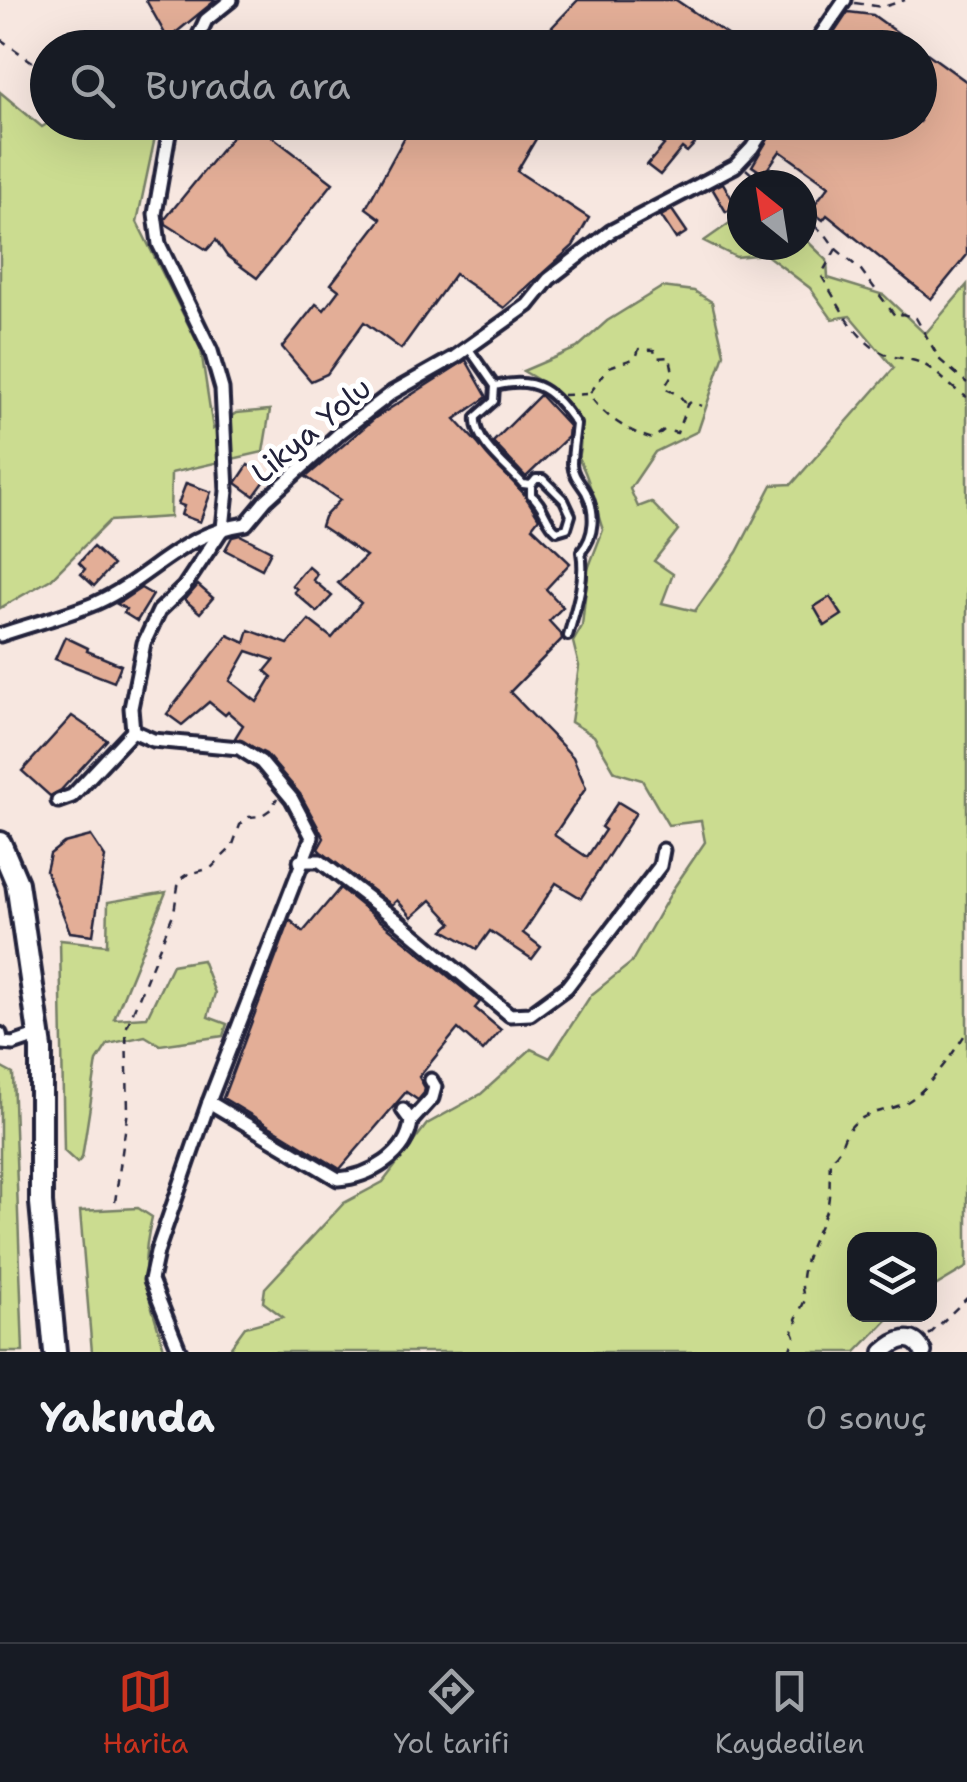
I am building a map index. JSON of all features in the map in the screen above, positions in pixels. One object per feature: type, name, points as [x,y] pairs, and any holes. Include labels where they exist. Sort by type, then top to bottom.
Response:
[{"type":"highway","points":[[0,843],[17,883],[39,1034],[41,1203],[55,1352]]},
{"type":"main road","points":[[882,1352],[896,1340],[910,1339],[922,1348]]},
{"type":"street","points":[[201,30],[206,20],[231,0]]},
{"type":"street","points":[[824,30],[844,1]]},
{"type":"street","name":"Likya Yolu","points":[[168,140],[154,214],[159,244],[211,350],[222,389],[227,491],[224,528],[246,524],[266,500],[342,432],[394,392],[469,348],[528,305],[549,280],[610,232],[711,180],[739,162],[757,140]]},
{"type":"street","points":[[0,635],[98,602],[194,538],[224,528]]},
{"type":"street","points":[[58,802],[72,796],[132,731],[131,708],[144,643],[158,611],[184,587],[224,528]]},
{"type":"street","points":[[132,731],[153,740],[239,748],[260,762],[292,799],[312,837],[209,1102],[156,1252],[152,1280],[180,1352]]},
{"type":"street","points":[[300,861],[320,861],[510,1016],[530,1014],[567,988],[660,866],[663,850]]},
{"type":"street","points":[[0,1034],[2,1043],[13,1044],[39,1034]]},
{"type":"street","points":[[209,1102],[338,1179],[358,1178],[378,1170],[410,1133],[411,1121],[432,1098],[435,1087],[431,1080]]},
{"type":"street","points":[[402,1110],[411,1121]]},
{"type":"lane","points":[[469,348],[495,386],[494,401],[476,416],[475,425],[487,445],[523,484],[531,485]]},
{"type":"lane","points":[[495,386],[538,385],[557,397],[576,424],[572,466],[586,493],[594,522],[590,541],[581,552],[580,594],[568,636]]},
{"type":"lane","points":[[536,479],[544,479],[564,500],[571,516],[566,528],[552,527],[540,501],[531,494],[531,485],[536,479]]},
{"type":"path","points":[[844,1],[882,7],[905,0]]},
{"type":"path","points":[[0,40],[30,61]]},
{"type":"path","points":[[739,162],[748,170]]},
{"type":"path","points":[[817,228],[861,270],[896,317],[902,314],[916,318],[940,360],[967,384]]},
{"type":"path","points":[[836,249],[821,275],[863,342],[886,354],[920,362],[967,398]]},
{"type":"path","points":[[589,394],[609,368],[636,358],[638,348],[654,350],[656,358],[670,357],[674,373],[664,388],[679,395],[687,405]]},
{"type":"path","points":[[557,397],[572,392],[589,394],[599,409],[628,432],[653,439],[664,430],[677,433],[691,402],[702,406]]},
{"type":"path","points":[[115,1202],[128,1110],[126,1029],[174,912],[179,880],[212,868],[232,847],[240,826],[249,817],[261,816],[271,808],[282,787]]},
{"type":"path","points":[[789,1352],[796,1319],[805,1300],[802,1292],[807,1262],[828,1206],[830,1159],[839,1154],[850,1128],[875,1111],[911,1100],[952,1056],[967,1031]]},
{"type":"path","points":[[922,1348],[967,1298]]},
{"type":"green space","points":[[0,92],[30,117],[30,140],[154,140],[137,222],[201,350],[213,429],[236,413],[270,410],[263,452],[171,473],[170,517],[109,521],[51,579],[0,608]]},
{"type":"green space","points":[[727,225],[727,252],[704,241]]},
{"type":"green space","points":[[817,250],[827,260],[828,278],[884,295],[925,334],[967,285],[967,1267],[937,1285],[937,1232],[847,1232],[847,1322],[885,1322],[856,1352],[227,1352],[245,1327],[283,1317],[263,1302],[265,1288],[344,1203],[383,1182],[427,1124],[481,1094],[531,1049],[550,1058],[591,995],[631,963],[705,842],[701,821],[668,825],[642,780],[615,772],[594,736],[571,722],[579,666],[573,642],[582,626],[588,569],[603,530],[578,458],[581,442],[576,416],[560,396],[523,371],[577,348],[607,321],[662,287],[694,291],[712,302],[724,354],[698,431],[655,452],[630,489],[638,507],[651,502],[678,530],[654,561],[673,574],[662,603],[695,611],[737,552],[772,485],[792,484],[894,368],[850,316],[832,319],[810,288],[773,260],[817,260]]},
{"type":"green space","points":[[166,892],[114,1019],[147,1017],[172,965],[202,960],[215,993],[208,1017],[227,1024],[223,1036],[160,1045],[145,1036],[108,1044],[97,1061],[82,1158],[77,1163],[64,1151],[60,940],[107,945],[108,902]]},
{"type":"green space","points":[[0,1067],[13,1074],[23,1352],[0,1352]]},
{"type":"green space","points":[[138,1208],[152,1217],[145,1272],[165,1352],[92,1352],[80,1211]]},
{"type":"building","points":[[146,0],[216,0],[179,30],[163,30]]},
{"type":"building","points":[[578,0],[676,0],[720,30],[549,30]]},
{"type":"building","points":[[848,12],[873,15],[894,30],[836,30]]},
{"type":"building","points":[[937,60],[967,82],[967,255],[931,299],[827,215],[823,220],[817,215],[817,201],[829,186],[817,177],[817,170],[807,170],[780,151],[767,170],[752,166],[767,140],[937,140]]},
{"type":"building","points":[[229,140],[277,140],[333,183],[257,278],[227,256],[216,240],[207,250],[166,224],[165,219]]},
{"type":"building","points":[[403,140],[535,140],[517,171],[589,218],[573,246],[504,308],[455,274],[401,349],[364,322],[327,374],[311,381],[282,347],[316,304],[324,310],[339,290],[331,284],[381,219],[366,208]]},
{"type":"building","points":[[656,140],[698,140],[687,152],[682,148],[660,175],[647,165],[664,145]]},
{"type":"building","points":[[723,183],[727,211],[726,212],[712,188]]},
{"type":"building","points":[[672,210],[687,232],[676,239],[661,216]]},
{"type":"building","points":[[466,360],[487,397],[455,419],[524,494],[539,518],[532,527],[570,563],[546,589],[563,607],[549,621],[562,639],[510,692],[573,757],[586,788],[554,835],[587,857],[618,802],[636,813],[581,898],[556,883],[523,933],[541,947],[532,959],[490,931],[477,949],[444,930],[452,923],[431,900],[412,917],[397,900],[392,905],[321,852],[318,849],[324,838],[300,794],[266,754],[235,738],[243,725],[228,712],[225,715],[209,702],[182,725],[167,714],[228,635],[245,643],[249,630],[288,644],[309,620],[332,638],[361,603],[338,583],[366,556],[321,526],[340,500],[306,477],[375,418]],"holes":[[[247,651],[274,660],[265,671],[272,677],[257,702],[230,681]]]},
{"type":"building","points":[[540,395],[569,426],[568,437],[526,477],[493,442]]},
{"type":"building","points":[[248,465],[267,478],[254,496],[236,483]]},
{"type":"building","points":[[186,483],[211,492],[200,522],[181,515],[184,506],[178,504]]},
{"type":"building","points":[[240,535],[271,551],[262,569],[225,550],[232,537]]},
{"type":"building","points":[[93,547],[113,565],[94,586],[81,574],[85,569],[79,563]]},
{"type":"building","points":[[308,566],[317,574],[313,580],[332,596],[317,612],[294,592],[297,589],[292,585]]},
{"type":"building","points":[[198,585],[213,598],[200,613],[185,600]]},
{"type":"building","points":[[141,588],[153,595],[137,621],[117,604]]},
{"type":"building","points":[[830,597],[842,615],[825,626],[814,607]]},
{"type":"building","points":[[65,637],[121,665],[114,682],[55,659]]},
{"type":"building","points":[[72,716],[107,740],[61,790],[50,796],[22,771]]},
{"type":"building","points":[[91,836],[105,857],[93,935],[70,932],[46,871],[50,854],[64,843]]},
{"type":"building","points":[[340,888],[480,1002],[475,1008],[501,1030],[483,1051],[458,1029],[419,1077],[424,1093],[418,1100],[406,1092],[340,1169],[223,1098],[290,920],[303,932]]}]
